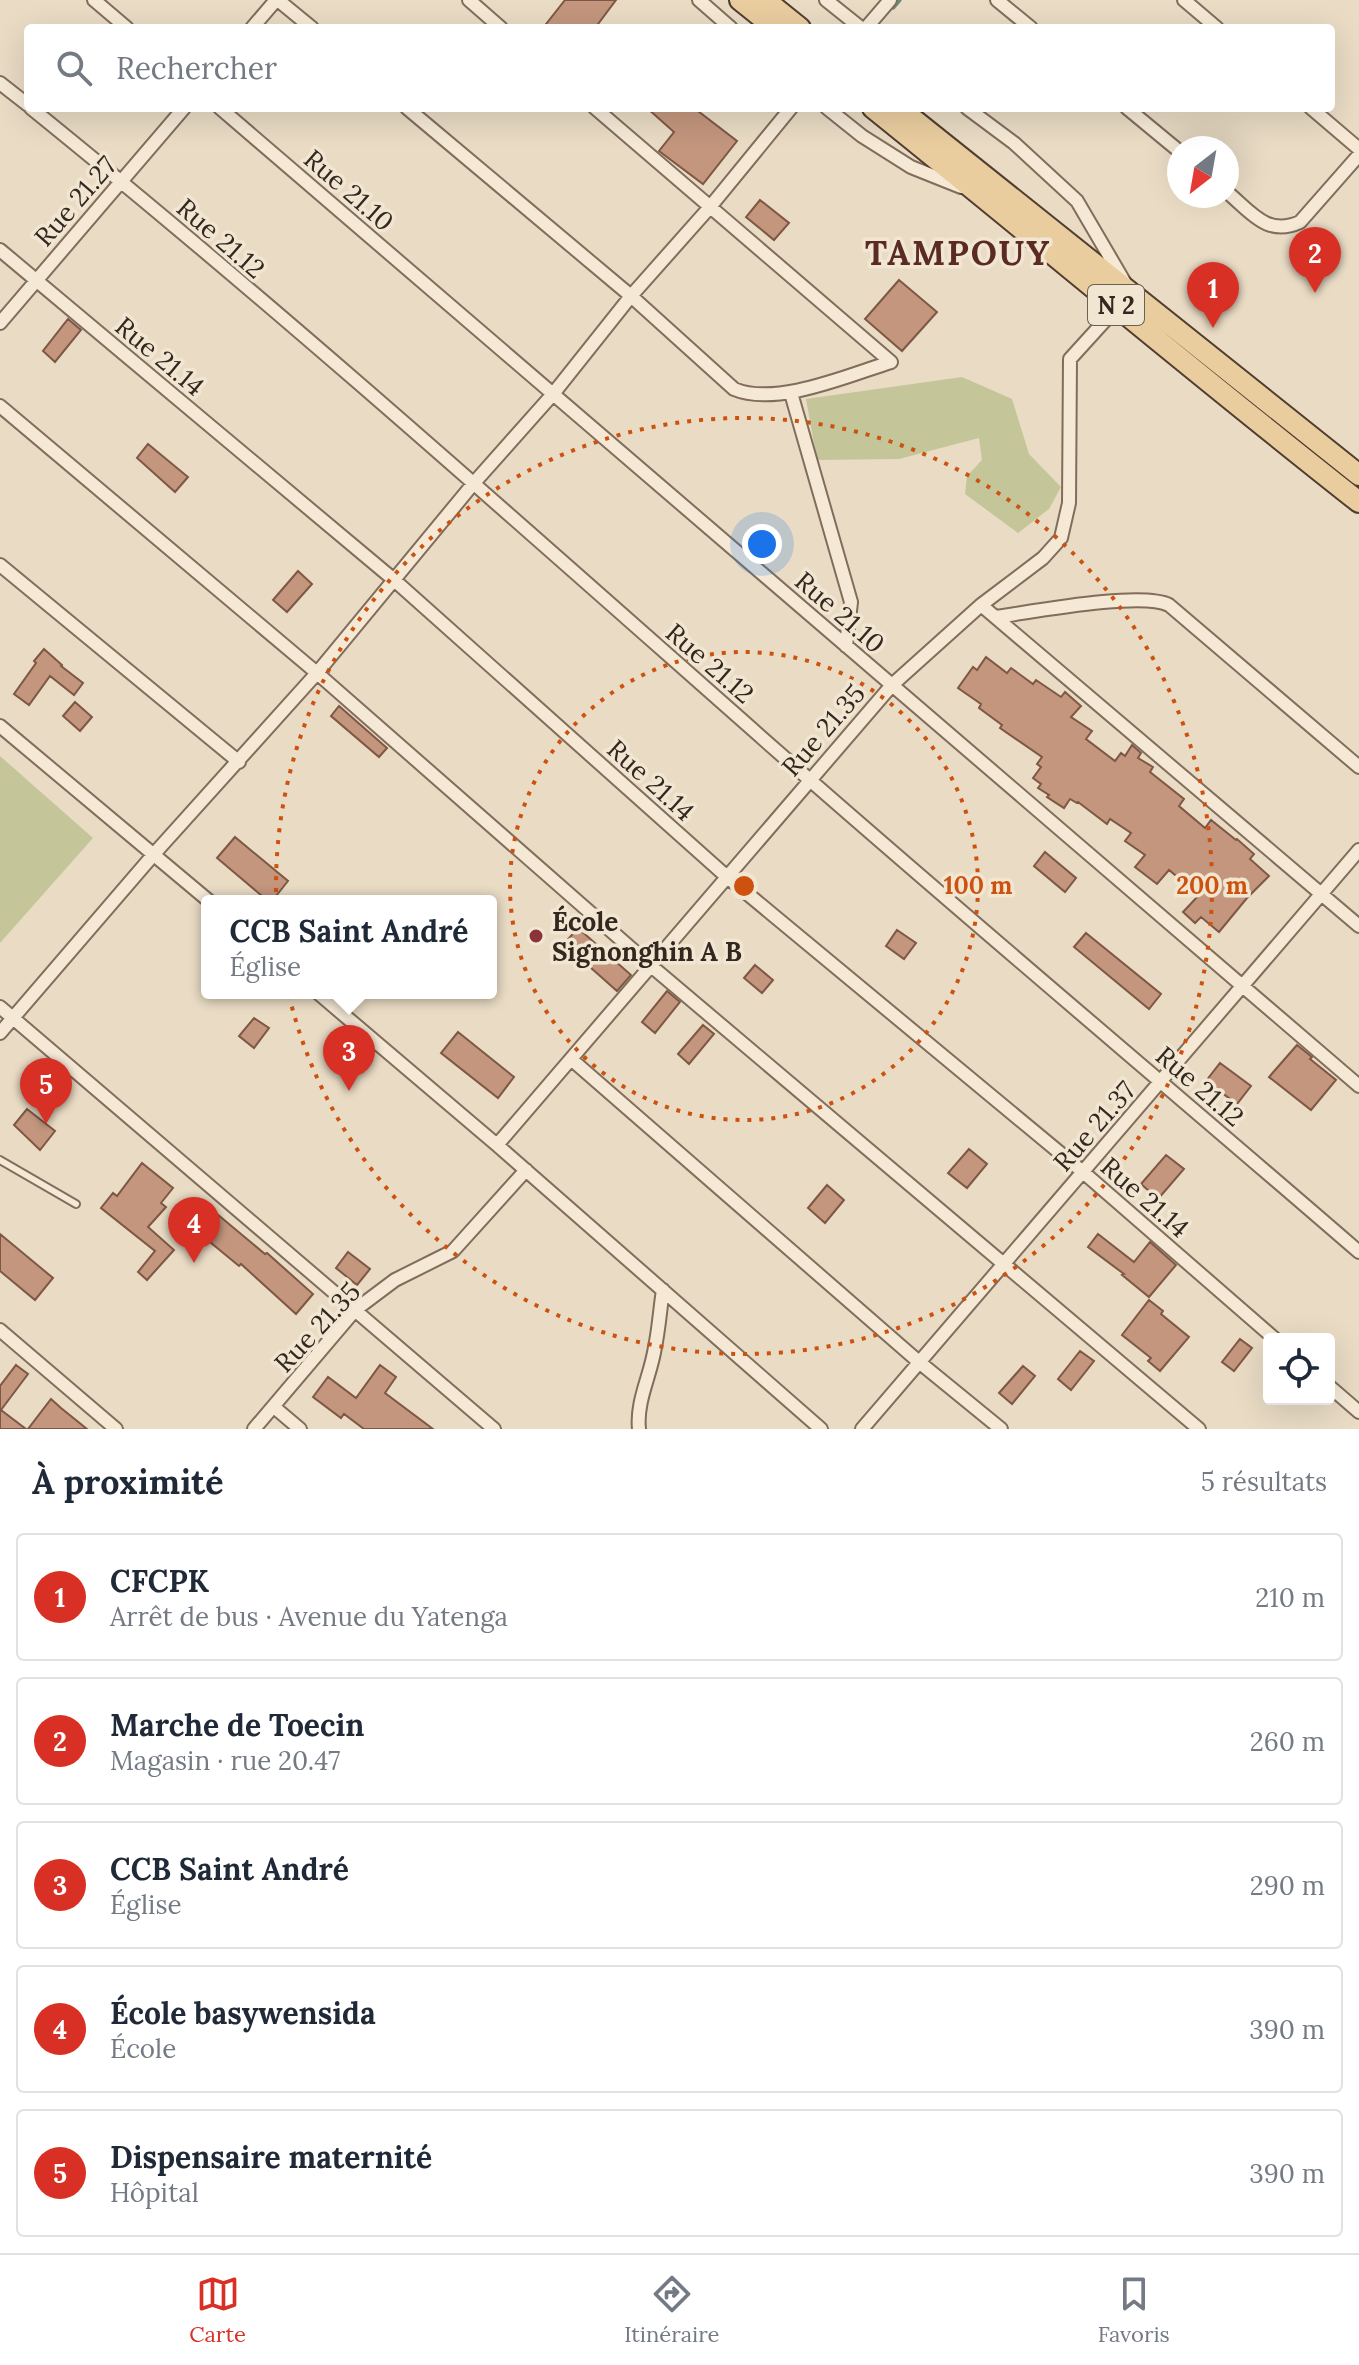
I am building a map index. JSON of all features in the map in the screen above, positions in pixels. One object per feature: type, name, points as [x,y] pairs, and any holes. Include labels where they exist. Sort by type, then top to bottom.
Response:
[{"type":"main road","points":[[740,0],[770,24]]},
{"type":"main road","points":[[765,0],[795,24]]},
{"type":"main road","name":"N 2","points":[[878,112],[981,194],[1359,475]]},
{"type":"main road","name":"N 2","points":[[904,112],[1124,299],[1194,371],[1359,502]]},
{"type":"street","points":[[94,0],[122,24]]},
{"type":"street","points":[[256,24],[277,0],[307,24]]},
{"type":"street","points":[[469,0],[496,24]]},
{"type":"street","points":[[699,0],[726,24]]},
{"type":"street","points":[[826,0],[858,24]]},
{"type":"street","points":[[867,24],[890,0]]},
{"type":"street","points":[[997,0],[1026,24]]},
{"type":"street","points":[[1184,0],[1212,24]]},
{"type":"street","name":"Rue 21.12","points":[[0,83],[24,102]]},
{"type":"street","name":"Rue 21.12","points":[[36,112],[122,181],[809,779],[1359,1252]]},
{"type":"street","name":"Rue 21.27","points":[[0,323],[181,112]]},
{"type":"street","name":"Rue 21.10","points":[[225,112],[1359,1086]]},
{"type":"street","points":[[412,112],[631,296],[734,389],[746,394],[791,393],[891,362],[600,112]]},
{"type":"street","points":[[0,1033],[154,854],[317,673],[788,112]]},
{"type":"street","points":[[832,112],[862,136],[911,167],[981,194]]},
{"type":"street","points":[[972,112],[1014,143],[1077,201],[1124,299]]},
{"type":"street","points":[[1132,112],[1167,141]]},
{"type":"street","points":[[1239,202],[1276,228],[1288,228],[1300,222],[1359,152],[1315,112]]},
{"type":"street","name":"Rue 21.14","points":[[0,250],[393,579],[726,876],[1083,1172],[1268,1333]]},
{"type":"street","name":"Rue 21.35","points":[[497,1145],[892,685],[981,605],[1043,558],[1061,538],[1069,503],[1070,359],[1124,299]]},
{"type":"street","name":"Rue 21.35","points":[[791,393],[851,602],[846,646]]},
{"type":"street","points":[[0,406],[317,673],[650,965],[1199,1429]]},
{"type":"street","points":[[0,565],[239,762]]},
{"type":"street","points":[[996,617],[1123,600],[1163,602],[1359,767]]},
{"type":"street","points":[[981,605],[1359,926]]},
{"type":"street","points":[[0,726],[202,895]]},
{"type":"street","name":"Rue 21.37","points":[[862,1429],[1359,850]]},
{"type":"street","points":[[325,999],[526,1170],[821,1429]]},
{"type":"street","points":[[0,1007],[494,1429]]},
{"type":"street","points":[[571,1059],[919,1362],[1001,1429]]},
{"type":"street","name":"Rue 21.35","points":[[254,1429],[355,1310],[395,1280],[453,1251],[526,1170]]},
{"type":"street","points":[[639,1429],[643,1391],[655,1347],[663,1290]]},
{"type":"street","points":[[0,1330],[116,1429]]},
{"type":"street","points":[[1335,1391],[1359,1412]]},
{"type":"street","points":[[274,1407],[300,1429]]},
{"type":"lane","points":[[0,1160],[76,1204]]},
{"type":"green space","points":[[962,377],[1012,399],[1029,454],[1061,487],[1049,509],[1018,533],[965,494],[967,476],[982,460],[979,438],[899,459],[817,460],[806,399]]},
{"type":"green space","points":[[0,756],[93,838],[0,943]]},
{"type":"building","points":[[565,0],[616,0],[598,24],[546,24]]},
{"type":"building","points":[[652,112],[699,112],[737,141],[703,184],[659,151],[674,132]]},
{"type":"building","points":[[760,200],[789,223],[774,240],[746,217]]},
{"type":"building","points":[[899,280],[937,312],[902,351],[865,319]]},
{"type":"building","points":[[68,319],[81,330],[55,362],[43,351]]},
{"type":"building","points":[[148,444],[188,477],[175,492],[137,458]]},
{"type":"building","points":[[298,571],[312,584],[287,612],[273,600]]},
{"type":"building","points":[[44,649],[83,683],[74,695],[50,676],[29,705],[14,694]]},
{"type":"building","points":[[986,657],[1007,673],[1011,668],[1033,684],[1036,680],[1061,697],[1065,692],[1081,706],[1071,717],[1092,731],[1086,739],[1115,761],[1121,753],[1125,756],[1132,745],[1141,753],[1138,758],[1153,767],[1150,772],[1184,799],[1179,806],[1205,828],[1211,820],[1254,854],[1250,859],[1269,876],[1219,932],[1201,917],[1195,923],[1183,912],[1199,895],[1169,870],[1157,884],[1135,867],[1145,855],[1125,841],[1131,833],[1110,819],[1107,824],[1070,799],[1064,808],[1038,788],[1041,784],[1033,778],[1041,767],[1037,764],[1042,757],[1000,728],[1002,725],[979,708],[981,704],[958,688],[973,667],[977,670]]},
{"type":"building","points":[[75,702],[92,717],[80,731],[63,716]]},
{"type":"building","points":[[339,706],[387,748],[379,757],[331,716]]},
{"type":"building","points":[[235,837],[288,881],[277,895],[261,895],[217,858]]},
{"type":"building","points":[[1045,852],[1076,878],[1065,892],[1034,866]]},
{"type":"building","points":[[578,928],[631,975],[617,991],[564,944]]},
{"type":"building","points":[[897,930],[916,943],[904,959],[886,946]]},
{"type":"building","points":[[1086,933],[1161,994],[1149,1009],[1074,947]]},
{"type":"building","points":[[755,965],[773,980],[762,993],[744,978]]},
{"type":"building","points":[[667,991],[680,1002],[655,1033],[642,1022]]},
{"type":"building","points":[[254,1018],[269,1028],[254,1048],[239,1036]]},
{"type":"building","points":[[703,1025],[714,1034],[689,1064],[678,1054]]},
{"type":"building","points":[[458,1032],[514,1077],[498,1098],[441,1053]]},
{"type":"building","points":[[1297,1045],[1336,1080],[1311,1110],[1269,1077]]},
{"type":"building","points":[[1220,1063],[1251,1086],[1237,1104],[1206,1081]]},
{"type":"building","points":[[27,1109],[55,1131],[40,1150],[14,1125]]},
{"type":"building","points":[[969,1149],[987,1164],[967,1188],[948,1173]]},
{"type":"building","points":[[1166,1155],[1184,1169],[1158,1199],[1141,1184]]},
{"type":"building","points":[[142,1163],[173,1188],[161,1203],[166,1207],[148,1227],[174,1250],[147,1280],[138,1272],[155,1251],[101,1208],[113,1193],[117,1196]]},
{"type":"building","points":[[827,1185],[844,1200],[825,1223],[808,1208]]},
{"type":"building","points":[[199,1199],[313,1294],[296,1314],[241,1264],[239,1266],[182,1219]]},
{"type":"building","points":[[0,1234],[53,1278],[35,1300],[0,1271]]},
{"type":"building","points":[[1098,1234],[1134,1262],[1150,1242],[1176,1265],[1149,1297],[1088,1247]]},
{"type":"building","points":[[348,1252],[370,1269],[357,1285],[336,1268]]},
{"type":"building","points":[[1149,1300],[1189,1337],[1160,1371],[1148,1361],[1151,1358],[1122,1335]]},
{"type":"building","points":[[1240,1339],[1252,1348],[1234,1371],[1222,1362]]},
{"type":"building","points":[[1080,1351],[1094,1361],[1071,1390],[1058,1379]]},
{"type":"building","points":[[16,1365],[28,1374],[1,1410],[26,1429],[0,1429],[0,1386]]},
{"type":"building","points":[[380,1365],[396,1377],[385,1393],[433,1429],[364,1429],[344,1414],[341,1418],[313,1397],[328,1377],[356,1398]]},
{"type":"building","points":[[1023,1366],[1035,1376],[1012,1404],[999,1393]]},
{"type":"building","points":[[51,1399],[61,1408],[87,1429],[28,1429]]},
{"type":"waterway","points":[[893,7],[899,0]]},
{"type":"place","name":"Marche de Toecin","points":[[1315,293]]},
{"type":"place","name":"CFCPK","points":[[1213,328]]},
{"type":"place","name":"École Signonghin A B","points":[[536,936]]},
{"type":"place","name":"CCB Saint André","points":[[349,1091]]},
{"type":"place","name":"Dispensaire maternité","points":[[46,1124]]},
{"type":"place","name":"École basywensida","points":[[194,1263]]},
{"type":"district","name":"TAMPOUY","points":[[958,252]]}]
